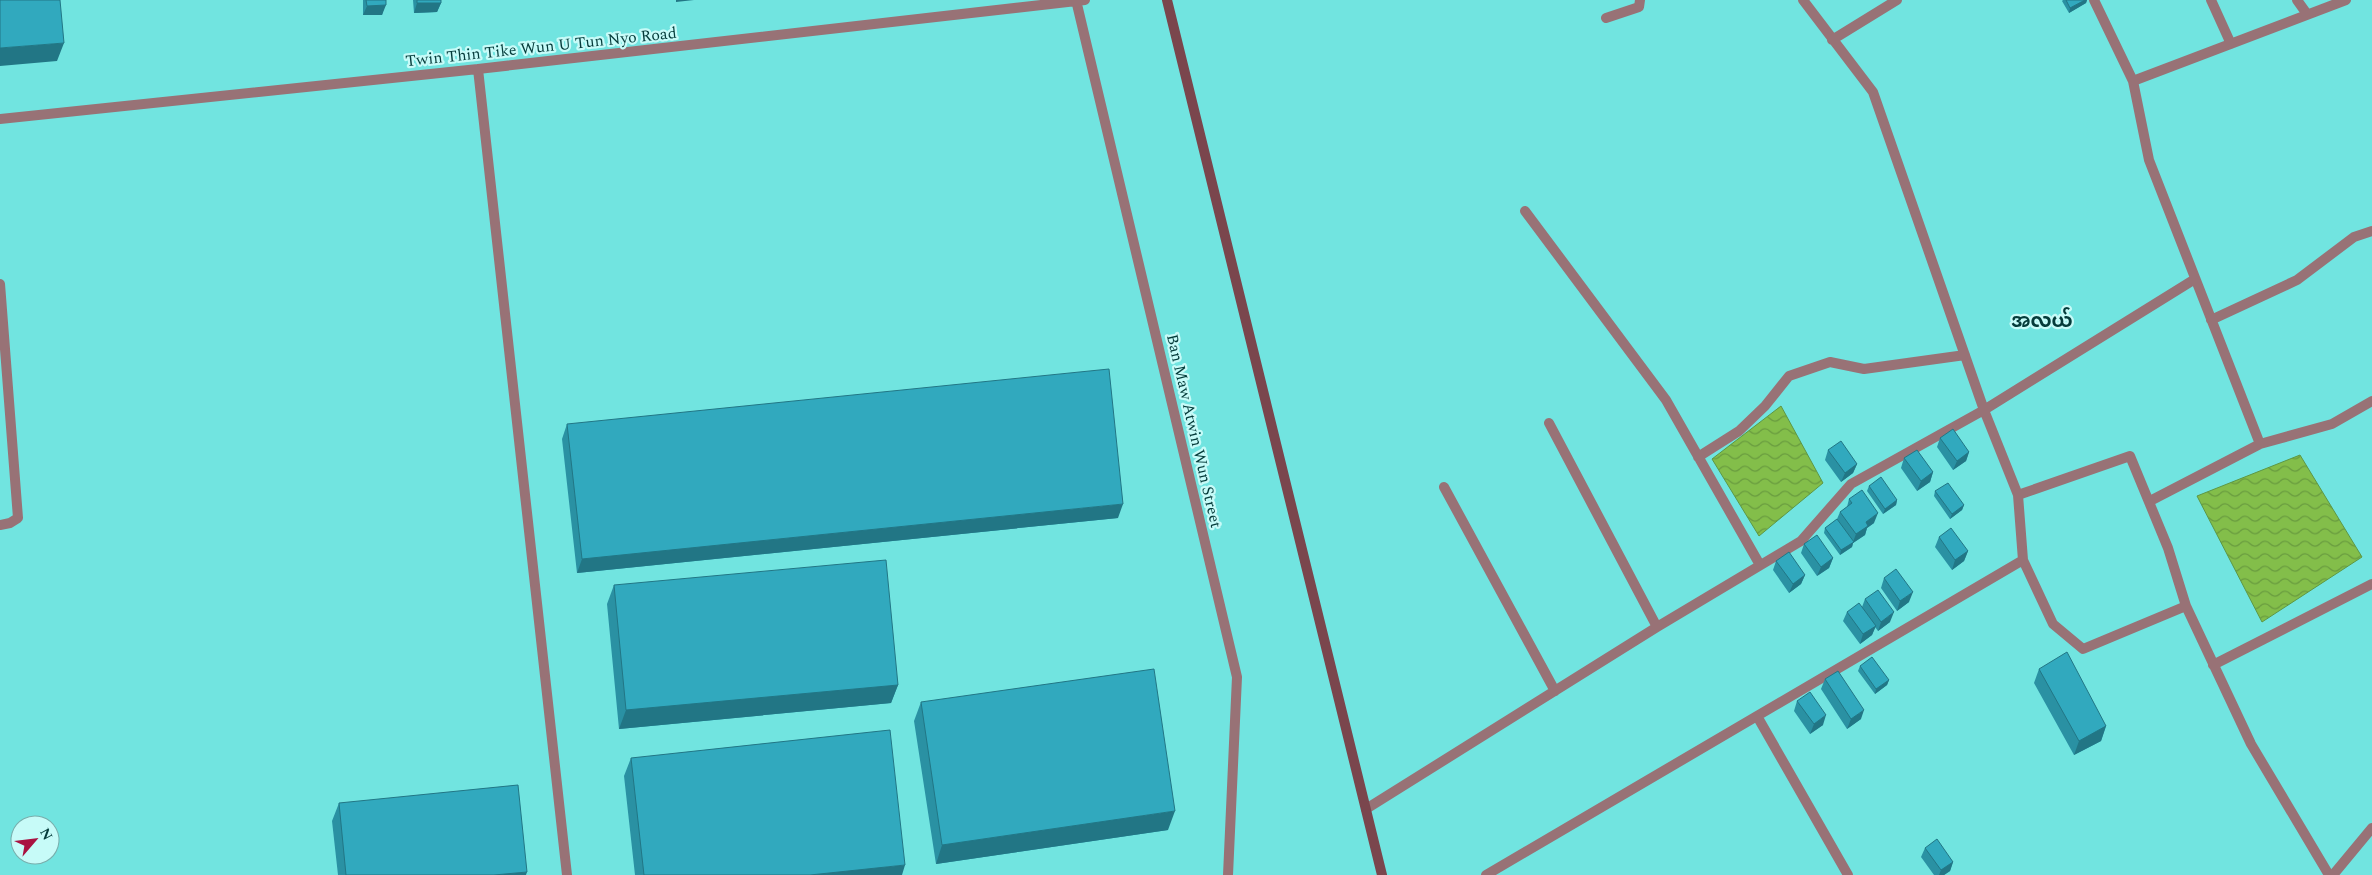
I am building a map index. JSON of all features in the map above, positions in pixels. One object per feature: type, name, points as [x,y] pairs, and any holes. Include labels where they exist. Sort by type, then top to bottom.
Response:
[{"type":"main road","points":[[1167,0],[1382,875]]},
{"type":"street","points":[[1606,18],[1639,7],[1640,0]]},
{"type":"street","points":[[1803,0],[1873,92],[1984,410],[2018,494],[2023,560],[2053,624],[2083,649],[2186,606]]},
{"type":"street","points":[[1832,40],[1897,0]]},
{"type":"street","points":[[2094,0],[2133,81],[2149,160],[2260,444]]},
{"type":"street","points":[[2211,0],[2231,44]]},
{"type":"street","points":[[2296,0],[2307,14]]},
{"type":"street","points":[[2133,81],[2346,0]]},
{"type":"street","name":"Twin Thin Tike Wun U Tun Nyo Road","points":[[0,119],[478,69],[1079,1]]},
{"type":"street","name":"Ban Maw Atwin Wun Street","points":[[1079,1],[1237,678],[1228,875]]},
{"type":"street","points":[[478,69],[567,875]]},
{"type":"street","points":[[1525,211],[1666,400],[1760,566]]},
{"type":"street","points":[[2211,320],[2298,280],[2354,237],[2372,231]]},
{"type":"street","points":[[1366,809],[1657,627],[1801,541],[1851,484],[1984,410],[2195,278]]},
{"type":"street","points":[[0,284],[18,518],[10,523],[0,525]]},
{"type":"street","points":[[1698,457],[1739,432],[1765,406],[1789,376],[1830,362],[1864,369],[1965,355]]},
{"type":"street","points":[[2150,501],[2260,444],[2332,424],[2372,401]]},
{"type":"street","points":[[1550,423],[1657,627]]},
{"type":"street","points":[[2018,494],[2130,456],[2168,548],[2186,606],[2213,665],[2251,744],[2329,875]]},
{"type":"street","points":[[1444,487],[1555,691]]},
{"type":"street","points":[[1486,875],[2023,560]]},
{"type":"street","points":[[2213,665],[2372,584]]},
{"type":"street","points":[[1757,716],[1848,875]]},
{"type":"street","points":[[2333,875],[2372,828]]},
{"type":"water","points":[[1781,406],[1823,483],[1759,536],[1712,459]]},
{"type":"water","points":[[2300,455],[2362,557],[2262,622],[2197,496]]},
{"type":"building","points":[[0,0],[60,0],[64,43],[0,48]]},
{"type":"building","points":[[366,0],[386,0],[386,5],[367,6]]},
{"type":"building","points":[[417,0],[441,0],[441,3],[417,3]]},
{"type":"building","points":[[2066,0],[2085,0],[2070,8]]},
{"type":"building","points":[[1109,369],[1123,504],[582,559],[567,424]]},
{"type":"building","points":[[1953,429],[1969,452],[1957,461],[1940,438]]},
{"type":"building","points":[[1841,441],[1857,464],[1845,473],[1828,450]]},
{"type":"building","points":[[1917,450],[1933,472],[1921,481],[1904,458]]},
{"type":"building","points":[[1881,477],[1897,500],[1885,509],[1869,486]]},
{"type":"building","points":[[1948,483],[1964,505],[1952,514],[1935,491]]},
{"type":"building","points":[[1862,490],[1878,513],[1866,522],[1868,526],[1856,534],[1840,512],[1852,503],[1849,499]]},
{"type":"building","points":[[1837,519],[1854,542],[1841,550],[1825,528]]},
{"type":"building","points":[[1951,528],[1968,551],[1955,560],[1939,537]]},
{"type":"building","points":[[1817,535],[1833,558],[1821,567],[1804,544]]},
{"type":"building","points":[[1789,552],[1805,575],[1793,584],[1776,561]]},
{"type":"building","points":[[886,560],[898,685],[626,710],[614,585]]},
{"type":"building","points":[[1896,569],[1913,592],[1900,601],[1884,578]]},
{"type":"building","points":[[1878,590],[1894,612],[1881,622],[1865,599]]},
{"type":"building","points":[[1859,603],[1876,626],[1863,634],[1847,612]]},
{"type":"building","points":[[2067,652],[2106,726],[2079,741],[2039,669]]},
{"type":"building","points":[[1872,657],[1889,680],[1876,689],[1860,666]]},
{"type":"building","points":[[1154,669],[1175,811],[942,845],[921,702]]},
{"type":"building","points":[[1838,671],[1864,710],[1851,719],[1825,679]]},
{"type":"building","points":[[1810,692],[1826,715],[1814,724],[1797,701]]},
{"type":"building","points":[[890,730],[905,865],[810,875],[644,875],[631,758]]},
{"type":"building","points":[[518,785],[527,872],[494,875],[346,875],[339,803]]},
{"type":"building","points":[[1937,839],[1953,862],[1941,870],[1925,848]]},
{"type":"district","name":"အလယ်","points":[[2042,321]]}]
